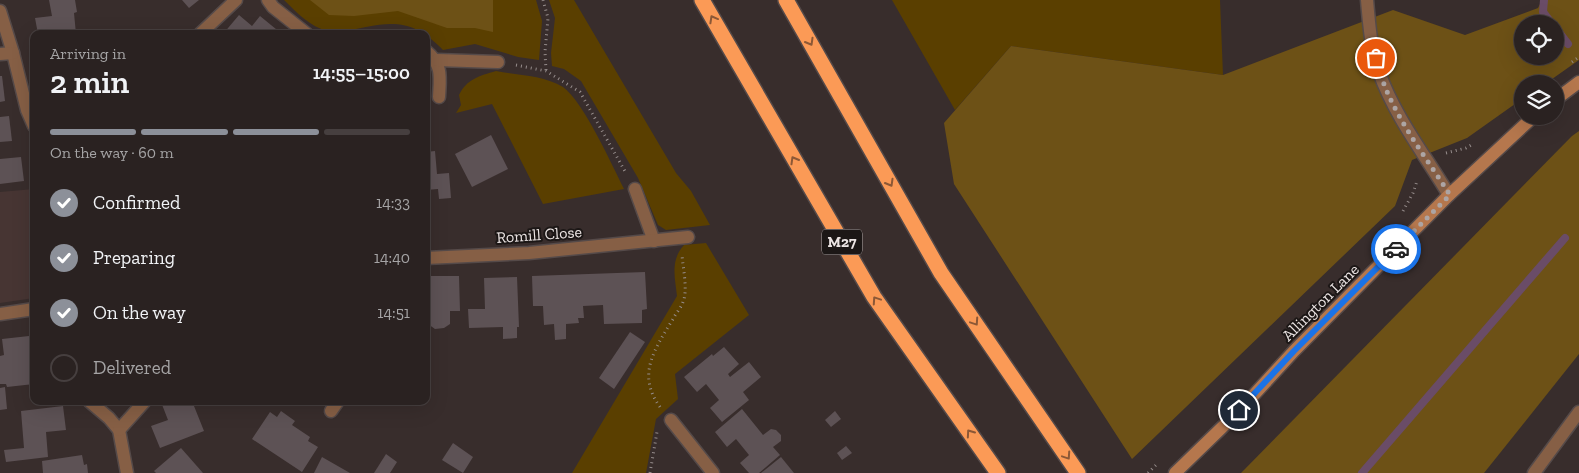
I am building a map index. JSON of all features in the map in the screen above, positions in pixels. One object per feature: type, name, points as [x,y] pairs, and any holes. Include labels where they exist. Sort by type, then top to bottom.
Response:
[{"type":"highway","name":"M27","points":[[702,0],[874,297],[998,473]]},
{"type":"highway","points":[[786,0],[941,273],[1078,473]]},
{"type":"street","points":[[204,30],[236,0]]},
{"type":"street","points":[[268,0],[273,7],[302,30]]},
{"type":"street","points":[[1368,0],[1370,30],[1379,71],[1400,118],[1450,195]]},
{"type":"street","points":[[0,11],[30,117]]},
{"type":"street","points":[[0,54],[13,53]]},
{"type":"street","points":[[430,54],[436,60],[440,71],[439,97]]},
{"type":"street","points":[[436,60],[498,62]]},
{"type":"street","points":[[1564,93],[1579,82]]},
{"type":"street","name":"Allington Lane","points":[[1175,473],[1450,195],[1524,125]]},
{"type":"street","points":[[635,189],[654,240]]},
{"type":"street","name":"Romill Close","points":[[430,258],[528,253],[685,237]]},
{"type":"street","points":[[0,314],[30,310]]},
{"type":"street","points":[[94,405],[109,418],[119,430],[127,473]]},
{"type":"street","points":[[119,430],[141,405]]},
{"type":"street","points":[[1534,473],[1579,412]]},
{"type":"street","points":[[669,417],[714,473]]},
{"type":"path","points":[[543,0],[548,18],[545,52],[546,71]]},
{"type":"path","points":[[498,62],[546,71],[580,92],[635,189]]},
{"type":"path","points":[[650,473],[659,422],[669,417],[652,396],[648,381],[648,368],[666,331],[684,301],[685,237]]},
{"type":"shaded area","points":[[284,0],[536,0],[542,21],[539,60],[518,57],[475,44],[443,50],[430,39],[430,30],[417,30],[408,26],[389,24],[352,30],[324,30],[309,23]]},
{"type":"shaded area","points":[[310,0],[493,0],[493,32],[475,28],[447,28],[398,11],[354,16],[329,15]]},
{"type":"shaded area","points":[[549,0],[574,0],[676,173],[691,191],[710,225],[666,230],[658,225],[638,178],[581,81],[564,69],[552,66],[551,53],[555,18]]},
{"type":"shaded area","points":[[892,0],[1220,0],[1223,75],[1011,46],[955,110]]},
{"type":"shaded area","points":[[1542,0],[1579,0],[1579,60],[1558,75],[1514,75],[1514,105],[1467,138],[1412,160],[1395,206],[1132,459],[954,184],[944,123],[1011,46],[1223,75],[1393,10],[1465,35],[1514,17],[1514,65],[1564,65],[1564,15],[1519,15],[1538,8]]},
{"type":"shaded area","points":[[496,71],[547,80],[563,87],[571,94],[588,119],[624,189],[543,204],[492,104],[456,113],[461,105],[459,95],[466,85],[479,77]]},
{"type":"shaded area","points":[[1579,131],[1579,354],[1484,473],[1241,473],[1572,136]]},
{"type":"shaded area","points":[[30,189],[30,299],[0,303],[0,192]]},
{"type":"shaded area","points":[[706,243],[749,315],[675,374],[678,399],[656,419],[646,473],[572,473],[677,296],[674,269],[680,251],[684,245]]},
{"type":"building","points":[[49,0],[75,0],[77,12],[74,13],[76,30],[37,30],[35,18],[52,16]]},
{"type":"building","points":[[182,0],[199,0],[189,8]]},
{"type":"building","points":[[239,15],[252,26],[260,16],[277,30],[226,30]]},
{"type":"building","points":[[0,76],[2,76],[5,101],[0,102]]},
{"type":"building","points":[[9,116],[12,141],[0,142],[0,117]]},
{"type":"building","points":[[491,135],[508,169],[472,187],[455,154]]},
{"type":"building","points":[[435,151],[437,174],[449,173],[451,198],[439,199],[438,189],[430,190],[430,152]]},
{"type":"building","points":[[21,157],[24,181],[0,184],[0,159]]},
{"type":"building","points":[[645,272],[647,309],[642,310],[642,323],[604,324],[603,305],[583,306],[584,318],[578,318],[579,323],[566,324],[566,339],[555,340],[554,324],[544,325],[543,306],[533,306],[532,276]]},
{"type":"building","points":[[430,276],[459,276],[460,311],[450,311],[450,324],[444,328],[435,329],[430,325]]},
{"type":"building","points":[[517,277],[519,327],[517,327],[517,338],[503,339],[503,327],[469,328],[468,309],[485,309],[484,278]]},
{"type":"building","points":[[630,332],[645,342],[614,389],[599,378]]},
{"type":"building","points":[[29,336],[30,384],[7,387],[6,384],[0,384],[0,356],[4,355],[2,339]]},
{"type":"building","points":[[724,347],[739,364],[728,374],[730,377],[749,362],[761,377],[743,392],[749,400],[722,422],[710,408],[719,400],[706,384],[697,392],[684,377],[712,354],[713,356]]},
{"type":"building","points":[[5,387],[7,409],[0,410],[0,388]]},
{"type":"building","points":[[162,405],[194,405],[204,431],[160,448],[151,426],[168,420]]},
{"type":"building","points":[[63,406],[66,430],[46,432],[48,457],[6,462],[4,450],[24,448],[21,411]]},
{"type":"building","points":[[742,409],[763,435],[771,429],[776,430],[781,435],[781,441],[773,447],[780,455],[759,473],[749,473],[740,463],[749,455],[736,439],[727,447],[715,432]]},
{"type":"building","points":[[281,411],[295,421],[292,425],[310,437],[308,441],[318,447],[302,472],[252,439],[270,412],[277,417]]},
{"type":"building","points":[[835,411],[841,419],[831,427],[825,420]]},
{"type":"building","points":[[453,443],[473,457],[463,473],[442,460]]},
{"type":"building","points":[[846,446],[852,453],[842,460],[837,453]]},
{"type":"building","points":[[181,448],[203,473],[156,473],[154,471]]},
{"type":"building","points":[[386,454],[397,462],[390,473],[374,473]]},
{"type":"building","points":[[82,455],[84,465],[87,464],[88,473],[43,473],[42,461]]},
{"type":"building","points":[[322,457],[350,473],[314,473]]},
{"type":"building","points":[[781,457],[794,473],[761,473]]},
{"type":"waterway","points":[[1544,0],[1543,12],[1545,15]]},
{"type":"waterway","points":[[1564,39],[1568,44]]},
{"type":"waterway","points":[[1362,473],[1565,238]]},
{"type":"way so far","points":[[1376,58],[1379,71],[1400,118],[1450,195],[1396,249]]},
{"type":"route","points":[[1239,410],[1294,351],[1396,249]]}]
